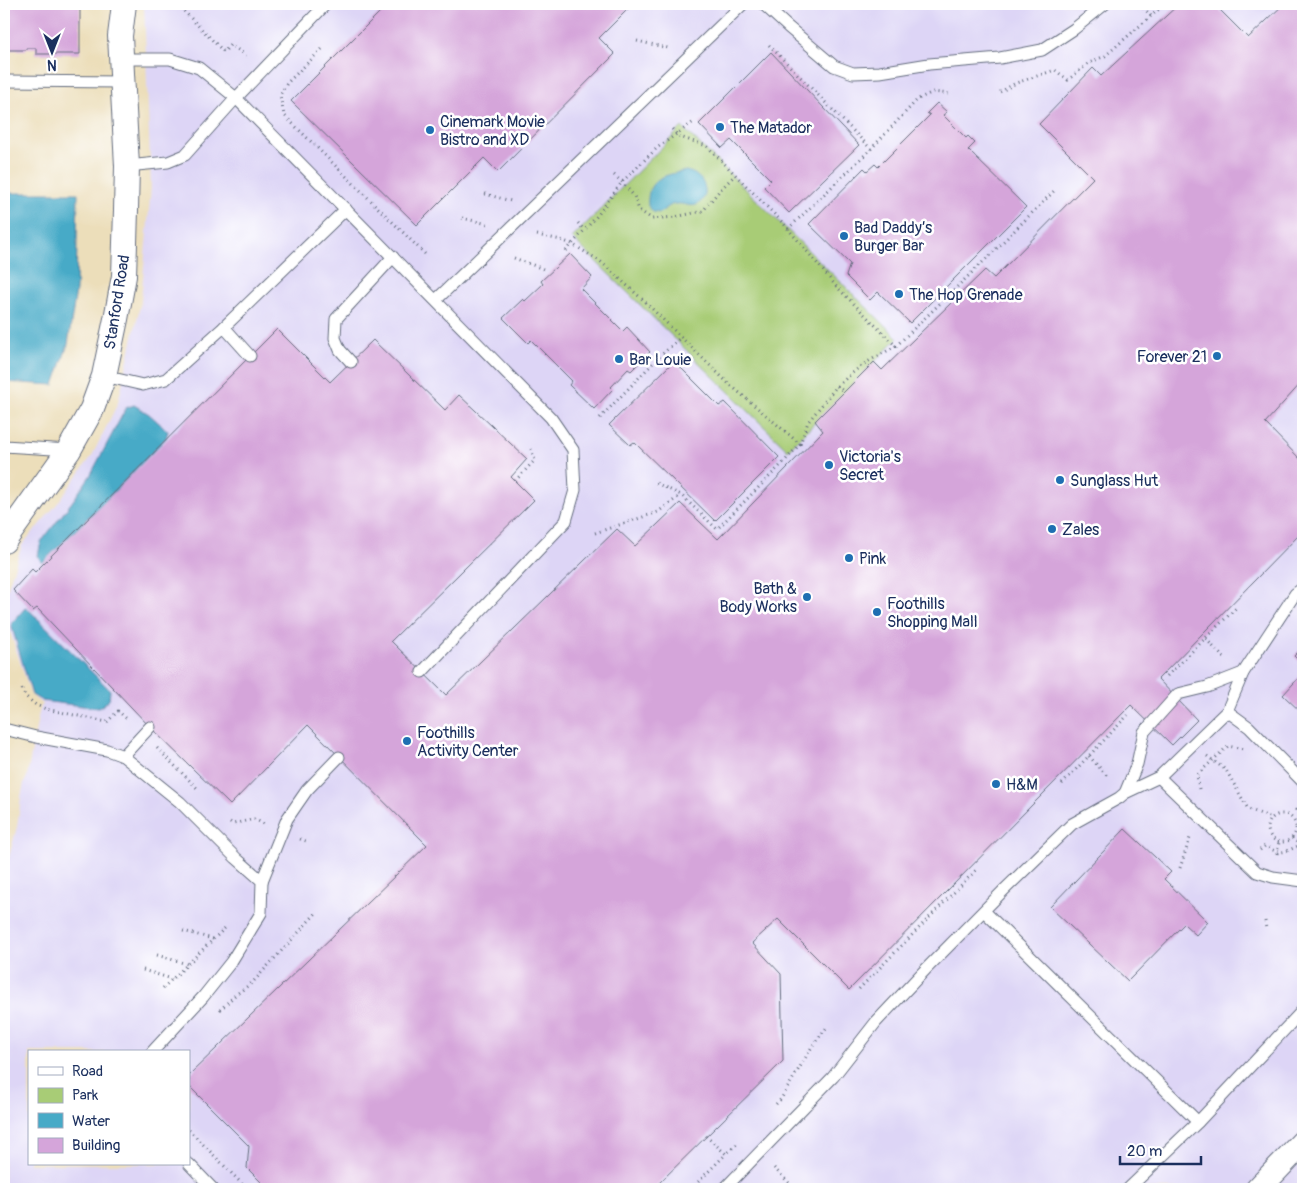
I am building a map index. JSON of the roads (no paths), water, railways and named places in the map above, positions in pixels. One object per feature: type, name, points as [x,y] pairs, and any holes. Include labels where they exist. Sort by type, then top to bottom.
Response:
[{"type":"street","name":"Stanford Road","points":[[4,541],[69,450],[92,410],[104,376],[124,276],[127,166],[120,36],[124,4]]},
{"type":"street","points":[[1258,1189],[1303,1142]]},
{"type":"lane","points":[[127,166],[168,162],[185,154],[326,4]]},
{"type":"lane","points":[[436,300],[743,4]]},
{"type":"lane","points":[[763,4],[834,66],[853,72],[880,72],[929,64],[1000,58],[1042,50],[1074,29],[1105,4]]},
{"type":"lane","points":[[4,81],[122,70],[170,59],[199,68],[236,98],[551,418],[573,450],[576,490],[566,521],[422,672]]},
{"type":"lane","points":[[104,376],[142,385],[166,379],[224,327],[346,209]]},
{"type":"lane","points":[[351,362],[340,350],[335,338],[336,319],[393,257]]},
{"type":"lane","points":[[224,327],[250,356]]},
{"type":"lane","points":[[4,446],[69,450]]},
{"type":"lane","points":[[724,1189],[833,1077],[876,1022],[924,970],[1072,824],[1125,793],[1159,777],[1227,711],[1243,673],[1295,594],[1303,588]]},
{"type":"lane","points":[[1125,793],[1137,764],[1144,732],[1178,694],[1207,687],[1243,673]]},
{"type":"lane","points":[[1227,711],[1248,726],[1303,782]]},
{"type":"lane","points":[[123,756],[150,727]]},
{"type":"lane","points":[[4,729],[107,750],[123,756],[180,802],[262,881]]},
{"type":"lane","points":[[154,1050],[203,997],[231,962],[261,913],[262,881],[287,819],[307,790],[339,757]]},
{"type":"lane","points":[[1159,777],[1257,872],[1303,880]]},
{"type":"lane","points":[[984,911],[1198,1122]]},
{"type":"lane","points":[[1128,1189],[1198,1122],[1303,1010]]},
{"type":"lane","points":[[190,1166],[212,1189]]},
{"type":"water","points":[[686,171],[695,174],[703,183],[705,195],[703,199],[696,205],[674,204],[659,213],[653,212],[648,206],[648,197],[653,184],[664,176]]},
{"type":"water","points":[[4,193],[78,193],[76,290],[68,344],[54,385],[4,382]]},
{"type":"water","points":[[134,405],[149,414],[168,431],[166,438],[42,563],[38,556],[41,542],[90,476],[126,408]]},
{"type":"water","points":[[26,607],[110,690],[109,700],[99,708],[42,701],[32,695],[11,624]]},
{"type":"place","name":"The Matador","points":[[720,127]]},
{"type":"place","name":"Cinemark Movie Bistro and XD","points":[[430,130]]},
{"type":"place","name":"Bad Daddy’s Burger Bar","points":[[844,236]]},
{"type":"place","name":"The Hop Grenade","points":[[899,294]]},
{"type":"place","name":"Forever 21","points":[[1217,356]]},
{"type":"place","name":"Bar Louie","points":[[619,359]]},
{"type":"place","name":"Victoria's Secret","points":[[829,465]]},
{"type":"place","name":"Sunglass Hut","points":[[1060,480]]},
{"type":"place","name":"Zales","points":[[1052,529]]},
{"type":"place","name":"Pink","points":[[849,558]]},
{"type":"place","name":"Bath & Body Works","points":[[807,597]]},
{"type":"place","name":"Foothills Shopping Mall","points":[[877,612]]},
{"type":"place","name":"Foothills Activity Center","points":[[407,741]]},
{"type":"place","name":"H&M","points":[[996,784]]}]
